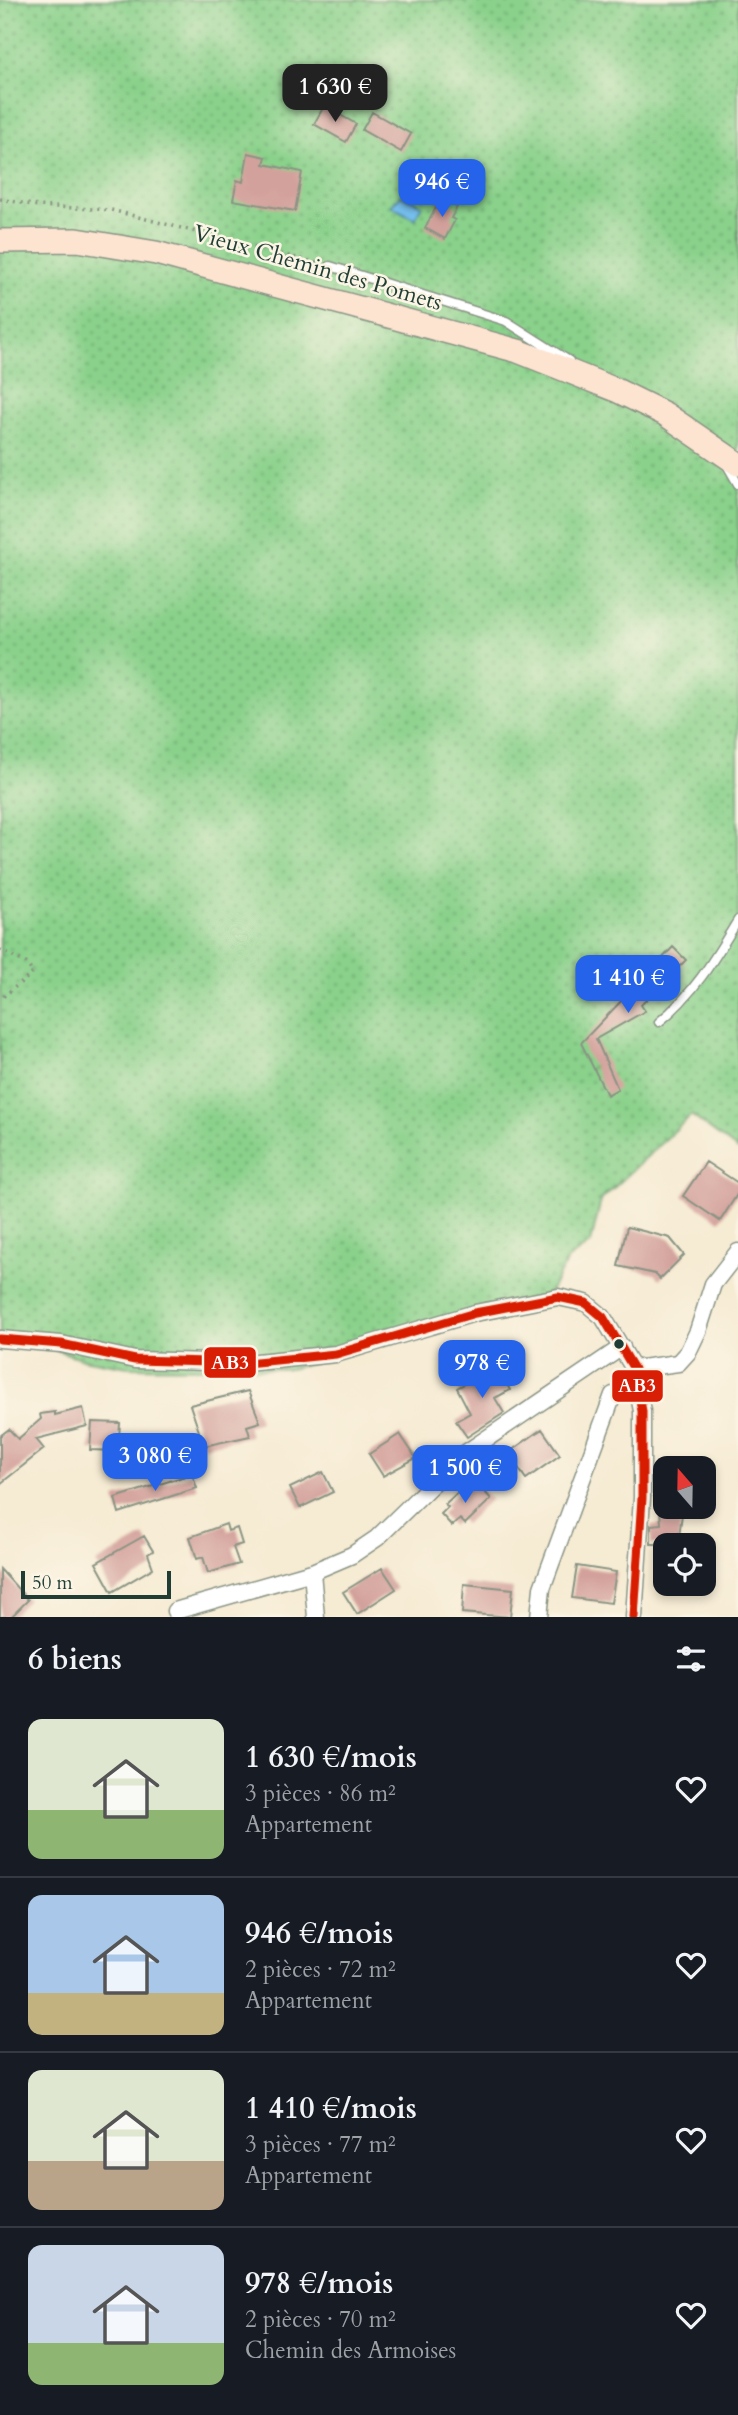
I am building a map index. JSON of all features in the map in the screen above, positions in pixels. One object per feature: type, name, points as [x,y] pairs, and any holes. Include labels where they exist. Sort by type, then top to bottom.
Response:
[{"type":"street","points":[[0,241],[98,242],[205,265],[371,314],[518,351],[616,390],[665,414],[738,464]]},
{"type":"street","points":[[634,1369],[678,1363],[688,1352],[698,1331],[713,1284],[738,1252]]},
{"type":"street","points":[[0,1339],[61,1344],[135,1360],[246,1363],[336,1354],[475,1313],[558,1297],[586,1303],[603,1317],[622,1346],[634,1369],[642,1410],[642,1498],[634,1617]]},
{"type":"street","points":[[175,1611],[312,1572],[352,1555],[377,1538],[461,1456],[622,1346]]},
{"type":"street","points":[[540,1617],[542,1588],[613,1395]]},
{"type":"street","points":[[312,1572],[316,1617]]},
{"type":"lane","name":"Vieux Chemin des Pomets","points":[[330,266],[506,321],[616,390]]},
{"type":"lane","points":[[716,447],[738,484]]},
{"type":"lane","points":[[659,1022],[684,1003],[716,958],[738,920]]},
{"type":"path","name":"Vieux Chemin des Pomets","points":[[0,199],[38,206],[111,211],[330,266]]},
{"type":"path","points":[[0,950],[26,963],[33,973],[0,999]]},
{"type":"green space","points":[[0,0],[738,0],[738,1150],[691,1115],[601,1200],[591,1243],[567,1260],[545,1301],[290,1369],[128,1367],[83,1359],[54,1349],[0,1340]]},
{"type":"water","points":[[401,195],[422,205],[415,219],[391,206]]},
{"type":"building","points":[[324,106],[356,124],[346,142],[314,124]]},
{"type":"building","points":[[372,112],[411,134],[401,152],[362,130]]},
{"type":"building","points":[[248,153],[266,157],[264,164],[302,172],[295,211],[233,200],[237,180],[243,182]]},
{"type":"building","points":[[441,198],[457,207],[451,218],[455,220],[445,239],[425,228]]},
{"type":"building","points":[[673,947],[686,960],[641,1005],[645,1011],[596,1039],[618,1089],[607,1095],[581,1043],[624,998],[645,985],[641,981]]},
{"type":"building","points":[[706,1162],[738,1183],[738,1193],[720,1221],[683,1196]]},
{"type":"building","points":[[627,1227],[670,1238],[684,1255],[660,1279],[655,1274],[618,1266]]},
{"type":"building","points":[[497,1366],[510,1390],[495,1398],[504,1413],[467,1437],[456,1421],[470,1413],[457,1388]]},
{"type":"building","points":[[248,1391],[260,1422],[247,1426],[250,1436],[204,1446],[190,1405]]},
{"type":"building","points":[[83,1408],[87,1426],[36,1439],[44,1449],[0,1484],[0,1436],[9,1429],[18,1439],[41,1419],[40,1414],[55,1412],[55,1415]]},
{"type":"building","points":[[92,1422],[120,1423],[118,1451],[90,1450]]},
{"type":"building","points":[[542,1429],[560,1455],[526,1479],[508,1453]]},
{"type":"building","points":[[400,1434],[416,1458],[383,1476],[369,1454]]},
{"type":"building","points":[[323,1472],[333,1492],[300,1508],[290,1488]]},
{"type":"building","points":[[192,1474],[197,1488],[119,1513],[115,1498]]},
{"type":"building","points":[[467,1484],[472,1489],[478,1484],[491,1499],[465,1524],[460,1519],[452,1526],[441,1514],[448,1507],[445,1504]]},
{"type":"building","points":[[661,1519],[681,1519],[679,1533],[653,1533],[651,1544],[651,1525],[661,1524]]},
{"type":"building","points":[[226,1524],[228,1531],[237,1528],[242,1544],[233,1547],[239,1564],[208,1573],[203,1557],[197,1559],[190,1537]]},
{"type":"building","points":[[144,1536],[153,1551],[148,1554],[153,1568],[112,1592],[96,1563]]},
{"type":"building","points":[[577,1566],[616,1572],[611,1603],[572,1598]]},
{"type":"building","points":[[382,1568],[396,1589],[357,1614],[343,1592]]},
{"type":"building","points":[[0,1569],[28,1600],[11,1617],[0,1617]]},
{"type":"building","points":[[464,1584],[513,1589],[510,1617],[462,1613]]},
{"type":"transit line","name":"AB3","points":[[0,1339],[61,1344],[135,1360],[246,1363],[336,1354],[475,1313],[558,1297],[586,1303],[603,1317],[634,1369],[642,1411],[642,1498],[634,1617]]}]
